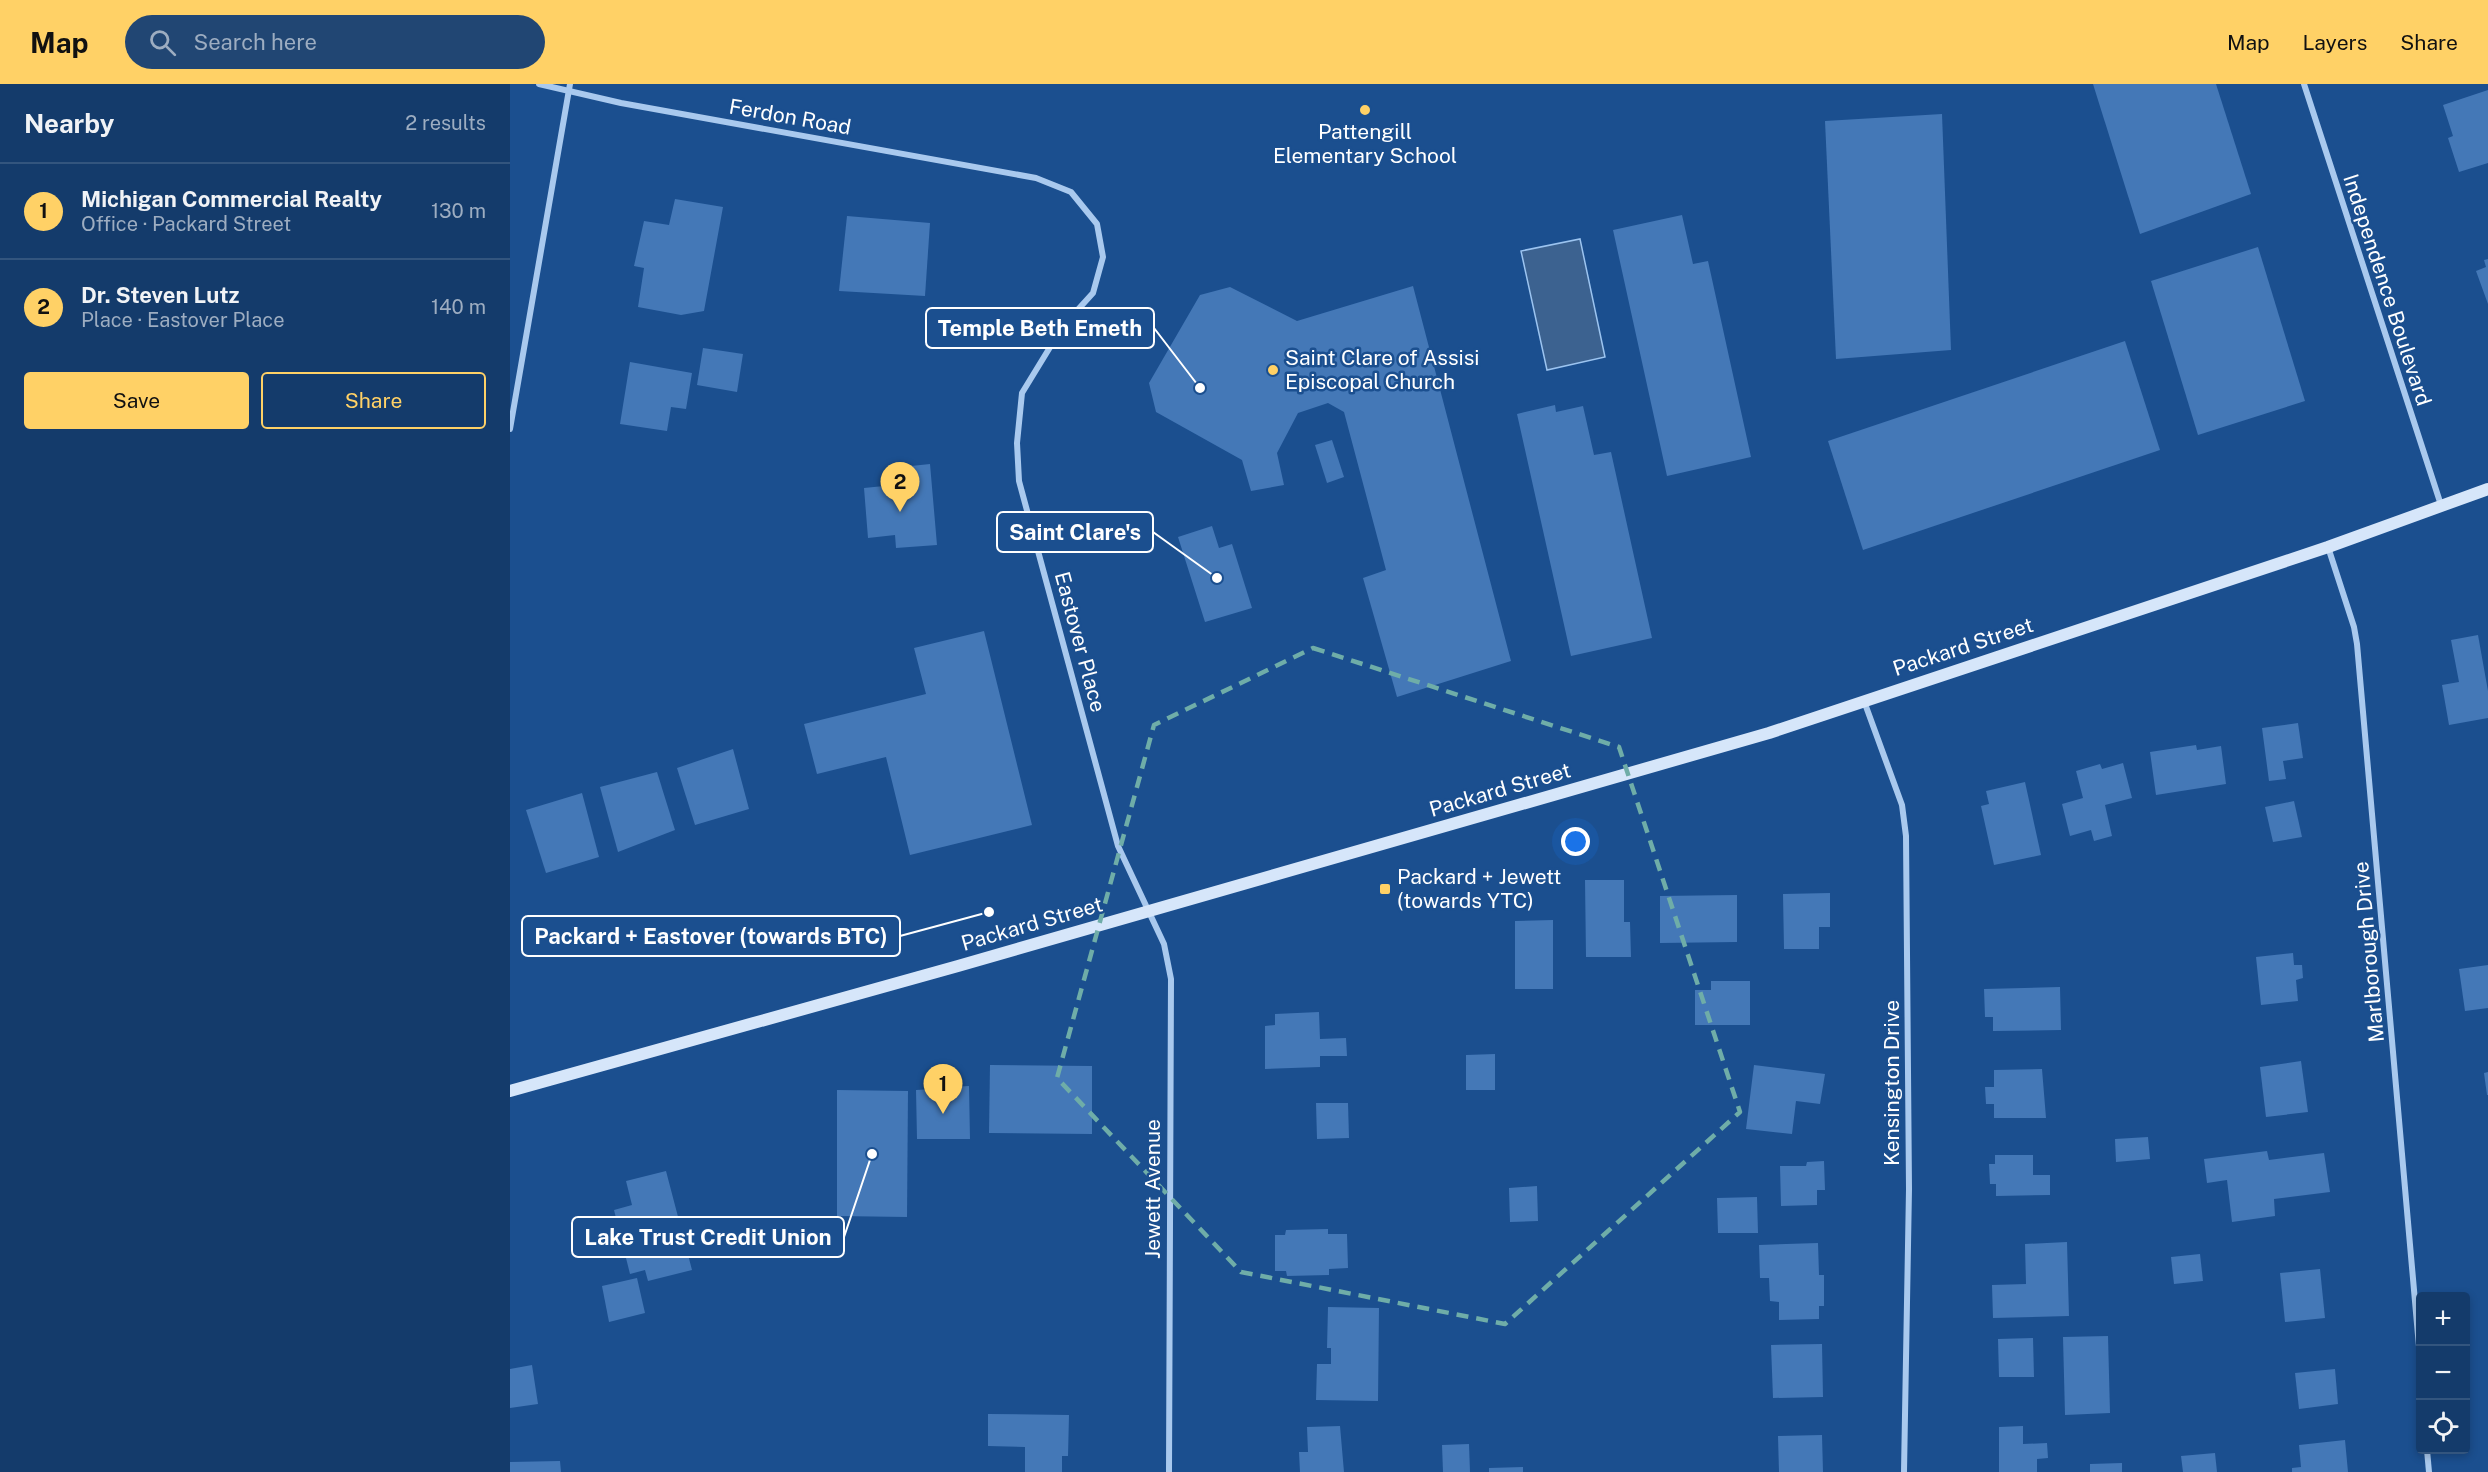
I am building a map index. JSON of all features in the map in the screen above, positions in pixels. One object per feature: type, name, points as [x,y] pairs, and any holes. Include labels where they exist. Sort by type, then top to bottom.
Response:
[{"type":"main road","name":"Packard Street","points":[[510,1091],[1147,912],[1769,733],[2328,547],[2488,489]]},
{"type":"street","name":"Ferdon Road","points":[[539,84],[568,87],[621,104],[1036,178]]},
{"type":"street","name":"Independence Boulevard","points":[[2304,84],[2441,505]]},
{"type":"street","points":[[510,429],[568,87]]},
{"type":"street","name":"Eastover Place","points":[[1036,178],[1071,192],[1097,224],[1102,257],[1093,293],[1063,326],[1022,393],[1017,444],[1019,481],[1118,846],[1147,912]]},
{"type":"street","name":"Marlborough Drive","points":[[2328,547],[2354,627],[2357,644],[2420,1346]]},
{"type":"street","name":"Kensington Drive","points":[[1864,701],[1902,805],[1906,836],[1909,1189],[1904,1472]]},
{"type":"street","name":"Jewett Avenue","points":[[1147,912],[1164,944],[1171,979],[1169,1472]]},
{"type":"street","points":[[2427,1454],[2429,1472]]},
{"type":"highlighted area","points":[[1313,648],[1619,747],[1740,1112],[1505,1324],[1241,1272],[1057,1078],[1154,725]]},
{"type":"water","points":[[1580,239],[1605,357],[1547,370],[1521,251]]},
{"type":"building","points":[[2093,84],[2216,84],[2251,194],[2140,234]]},
{"type":"building","points":[[2488,90],[2488,163],[2459,172],[2448,138],[2453,136],[2443,105]]},
{"type":"building","points":[[1942,114],[1951,350],[1836,359],[1825,121]]},
{"type":"building","points":[[675,199],[723,207],[704,311],[681,315],[638,307],[644,268],[634,266],[644,221],[669,225]]},
{"type":"building","points":[[1682,215],[1693,264],[1708,261],[1751,457],[1667,476],[1613,230]]},
{"type":"building","points":[[847,216],[930,223],[925,296],[839,291]]},
{"type":"building","points":[[2258,247],[2305,401],[2198,435],[2151,281]]},
{"type":"building","points":[[2488,259],[2488,304],[2476,271],[2486,267],[2484,260]]},
{"type":"building","points":[[1413,286],[1511,661],[1397,697],[1363,578],[1386,570],[1344,412],[1328,403],[1298,413],[1277,453],[1284,485],[1251,491],[1242,460],[1156,412],[1149,383],[1200,295],[1230,287],[1297,321]]},
{"type":"building","points":[[2125,341],[2160,450],[1863,550],[1828,441]]},
{"type":"building","points":[[703,348],[743,354],[737,392],[697,385]]},
{"type":"building","points":[[630,362],[692,373],[686,409],[671,407],[667,431],[620,424]]},
{"type":"building","points":[[1555,405],[1556,412],[1583,406],[1594,455],[1611,452],[1652,638],[1571,656],[1517,414]]},
{"type":"building","points":[[1332,440],[1344,477],[1327,483],[1315,445]]},
{"type":"building","points":[[930,464],[937,545],[896,548],[895,535],[868,538],[864,488],[894,485],[892,468]]},
{"type":"building","points":[[1212,526],[1219,548],[1232,544],[1252,608],[1205,622],[1178,537]]},
{"type":"building","points":[[984,631],[1032,825],[910,855],[886,757],[817,774],[804,724],[926,694],[914,648]]},
{"type":"building","points":[[2478,635],[2488,691],[2488,718],[2449,725],[2442,685],[2459,682],[2451,640]]},
{"type":"building","points":[[2298,723],[2303,758],[2283,761],[2286,779],[2269,781],[2262,728]]},
{"type":"building","points":[[2196,745],[2197,750],[2221,746],[2226,784],[2156,795],[2150,752]]},
{"type":"building","points":[[733,749],[749,809],[695,825],[677,768]]},
{"type":"building","points":[[2123,763],[2132,798],[2105,805],[2112,836],[2094,841],[2091,830],[2070,836],[2062,804],[2083,798],[2076,771],[2100,764],[2102,769]]},
{"type":"building","points":[[657,772],[675,830],[618,852],[600,787]]},
{"type":"building","points":[[2025,782],[2041,855],[1994,865],[1981,806],[1989,804],[1986,791]]},
{"type":"building","points":[[582,793],[599,857],[546,873],[526,810]]},
{"type":"building","points":[[2294,801],[2302,837],[2273,842],[2265,807]]},
{"type":"building","points":[[1585,880],[1624,880],[1624,922],[1630,922],[1631,957],[1586,957]]},
{"type":"building","points":[[1830,893],[1830,927],[1819,927],[1819,949],[1784,949],[1783,894]]},
{"type":"building","points":[[1737,895],[1737,942],[1660,943],[1660,896]]},
{"type":"building","points":[[1553,920],[1553,989],[1515,989],[1515,921]]},
{"type":"building","points":[[2293,953],[2294,965],[2302,965],[2303,978],[2296,980],[2298,1001],[2261,1005],[2256,957]]},
{"type":"building","points":[[2488,965],[2488,1008],[2465,1011],[2459,969]]},
{"type":"building","points":[[1711,981],[1750,981],[1750,1025],[1695,1025],[1695,990],[1711,990]]},
{"type":"building","points":[[2060,987],[2061,1030],[1993,1031],[1993,1017],[1985,1017],[1984,989]]},
{"type":"building","points":[[1319,1012],[1320,1039],[1346,1038],[1347,1056],[1320,1056],[1320,1067],[1265,1069],[1265,1026],[1275,1025],[1275,1014]]},
{"type":"building","points":[[1495,1054],[1495,1090],[1466,1090],[1466,1055]]},
{"type":"building","points":[[2301,1061],[2308,1112],[2266,1117],[2260,1067]]},
{"type":"building","points":[[990,1065],[1092,1066],[1092,1134],[989,1133]]},
{"type":"building","points":[[1754,1065],[1825,1074],[1820,1104],[1796,1101],[1792,1134],[1746,1129]]},
{"type":"building","points":[[2042,1069],[2046,1118],[1994,1118],[1994,1104],[1986,1104],[1985,1087],[1994,1087],[1994,1070]]},
{"type":"building","points":[[2488,1072],[2488,1095],[2487,1095],[2484,1073]]},
{"type":"building","points":[[933,1076],[950,1076],[951,1087],[969,1086],[970,1139],[917,1139],[916,1090],[933,1089]]},
{"type":"building","points":[[837,1090],[908,1091],[907,1217],[837,1216]]},
{"type":"building","points":[[1316,1103],[1348,1103],[1349,1138],[1317,1139]]},
{"type":"building","points":[[2148,1137],[2150,1159],[2116,1162],[2115,1139]]},
{"type":"building","points":[[2267,1151],[2269,1160],[2324,1153],[2330,1192],[2274,1199],[2275,1216],[2232,1222],[2227,1180],[2207,1183],[2204,1159]]},
{"type":"building","points":[[1995,1155],[2033,1155],[2033,1175],[2050,1175],[2050,1195],[1996,1196],[1996,1184],[1990,1184],[1989,1164],[1995,1164]]},
{"type":"building","points":[[1824,1161],[1825,1190],[1817,1190],[1817,1205],[1781,1206],[1780,1166],[1806,1166],[1807,1162]]},
{"type":"building","points":[[666,1171],[692,1270],[648,1281],[645,1270],[630,1274],[614,1210],[632,1205],[626,1181]]},
{"type":"building","points":[[1537,1186],[1538,1221],[1510,1222],[1509,1188]]},
{"type":"building","points":[[1757,1197],[1758,1233],[1718,1233],[1717,1198]]},
{"type":"building","points":[[1328,1229],[1328,1234],[1347,1234],[1348,1268],[1329,1269],[1329,1275],[1287,1276],[1286,1271],[1275,1271],[1275,1235],[1285,1235],[1286,1230]]},
{"type":"building","points":[[2067,1242],[2069,1316],[1993,1318],[1992,1285],[2026,1284],[2025,1244]]},
{"type":"building","points":[[1818,1243],[1819,1275],[1824,1275],[1824,1306],[1819,1306],[1819,1319],[1779,1320],[1779,1302],[1770,1301],[1769,1278],[1760,1278],[1759,1245]]},
{"type":"building","points":[[2200,1254],[2203,1281],[2174,1284],[2171,1257]]},
{"type":"building","points":[[2320,1269],[2325,1318],[2285,1322],[2280,1273]]},
{"type":"building","points":[[637,1278],[645,1313],[609,1322],[602,1286]]},
{"type":"building","points":[[1328,1307],[1379,1308],[1378,1401],[1316,1400],[1317,1364],[1331,1364],[1331,1348],[1327,1348]]},
{"type":"building","points":[[2108,1336],[2110,1413],[2065,1415],[2063,1337]]},
{"type":"building","points":[[2033,1338],[2034,1377],[1999,1377],[1998,1339]]},
{"type":"building","points":[[1822,1344],[1823,1397],[1773,1398],[1771,1345]]},
{"type":"building","points":[[532,1365],[538,1404],[510,1408],[510,1369]]},
{"type":"building","points":[[2335,1369],[2338,1404],[2299,1409],[2295,1373]]},
{"type":"building","points":[[988,1414],[1069,1415],[1068,1456],[1062,1456],[1062,1472],[1025,1472],[1025,1447],[988,1446]]},
{"type":"building","points":[[1340,1426],[1344,1472],[1300,1472],[1299,1452],[1308,1452],[1307,1427]]},
{"type":"building","points":[[2023,1426],[2023,1444],[2047,1443],[2048,1458],[2037,1459],[2037,1472],[1999,1472],[1999,1427]]},
{"type":"building","points":[[1822,1435],[1823,1472],[1779,1472],[1778,1436]]},
{"type":"building","points":[[2345,1440],[2348,1472],[2292,1472],[2292,1468],[2301,1467],[2299,1445]]},
{"type":"building","points":[[1469,1444],[1470,1472],[1443,1472],[1442,1445]]},
{"type":"building","points":[[2215,1453],[2217,1472],[2183,1472],[2181,1456]]},
{"type":"building","points":[[560,1461],[561,1472],[510,1472],[510,1462]]},
{"type":"building","points":[[2122,1463],[2122,1472],[2090,1472],[2090,1464]]},
{"type":"building","points":[[1523,1467],[1523,1472],[1489,1472],[1489,1468]]},
{"type":"place","name":"Pattengill Elementary School","points":[[1365,110]]},
{"type":"place","name":"Saint Clare of Assisi Episcopal Church","points":[[1273,370]]},
{"type":"place","name":"Temple Beth Emeth","points":[[1200,388]]},
{"type":"place","name":"Dr. Steven Lutz","points":[[900,512]]},
{"type":"place","name":"Saint Clare's","points":[[1217,578]]},
{"type":"place","name":"Packard + Jewett (towards YTC)","points":[[1385,889]]},
{"type":"place","name":"Packard + Eastover (towards BTC)","points":[[989,912]]},
{"type":"place","name":"Michigan Commercial Realty","points":[[943,1114]]},
{"type":"place","name":"Lake Trust Credit Union","points":[[872,1154]]}]
